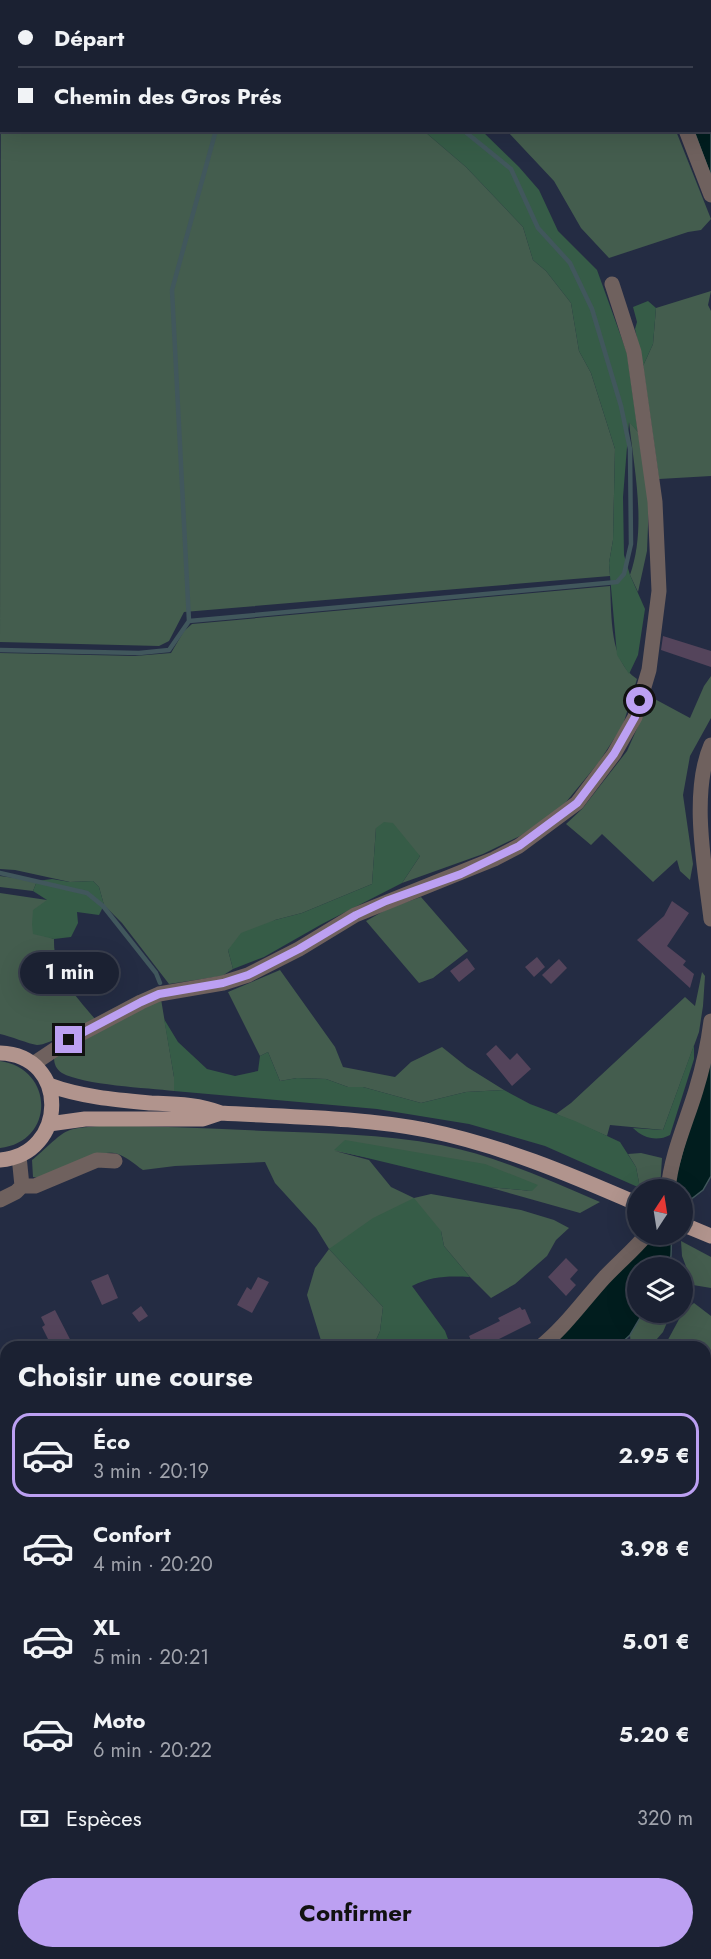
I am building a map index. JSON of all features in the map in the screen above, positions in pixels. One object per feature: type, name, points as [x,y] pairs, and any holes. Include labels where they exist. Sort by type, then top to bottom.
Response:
[{"type":"main road","points":[[0,1053],[14,1053],[33,1064],[49,1085],[53,1106],[49,1124],[39,1141],[19,1156],[0,1160]]},
{"type":"main road","points":[[49,1085],[60,1090],[133,1101],[204,1107],[221,1113],[355,1120],[437,1133],[516,1154],[568,1173],[627,1199]]},
{"type":"main road","points":[[49,1124],[85,1119],[203,1119],[221,1113]]},
{"type":"main road","points":[[693,1229],[711,1236]]},
{"type":"street","points":[[687,132],[711,195]]},
{"type":"street","points":[[33,1064],[69,1040],[141,1002],[159,994],[223,983],[248,975],[299,949],[356,915],[386,901],[461,874],[519,846],[577,803],[614,754],[635,717],[649,670],[659,591],[656,502],[634,352],[612,284]]},
{"type":"street","points":[[711,745],[702,773],[701,795],[702,848],[711,920]]},
{"type":"street","points":[[669,1179],[670,1168],[708,1046],[711,1021]]},
{"type":"street","points":[[19,1156],[22,1186]]},
{"type":"street","points":[[0,1200],[16,1192],[22,1186],[35,1186],[97,1160],[115,1161]]},
{"type":"street","points":[[547,1341],[560,1329],[618,1262],[639,1245]]},
{"type":"shaded area","points":[[1,132],[425,132],[466,167],[523,227],[533,260],[546,271],[571,303],[579,351],[591,373],[615,449],[610,576],[184,612],[169,641],[159,646],[0,642]]},
{"type":"shaded area","points":[[508,132],[676,132],[711,219],[701,230],[688,232],[609,258],[581,228],[554,181]]},
{"type":"shaded area","points":[[694,132],[711,132],[711,177]]},
{"type":"shaded area","points":[[711,291],[708,305],[711,311],[711,476],[659,479],[643,366],[653,344],[656,308]]},
{"type":"shaded area","points":[[629,421],[638,432],[649,501],[647,551],[638,592],[630,575],[638,538],[638,498]]},
{"type":"shaded area","points":[[610,586],[612,624],[617,650],[621,661],[637,679],[623,725],[599,762],[562,807],[520,836],[483,854],[402,883],[420,856],[376,828],[372,884],[302,913],[275,920],[228,950],[233,969],[222,976],[169,984],[122,923],[104,905],[99,887],[93,881],[70,882],[0,869],[0,653],[135,656],[171,653],[184,631],[192,624]]},
{"type":"shaded area","points":[[711,676],[711,718],[690,756],[683,795],[693,864],[690,880],[680,871],[677,860],[653,882],[602,834],[591,845],[566,824],[582,809],[627,751],[651,697],[690,718]]},
{"type":"shaded area","points":[[0,876],[37,881],[33,891],[0,887]]},
{"type":"shaded area","points":[[0,893],[47,900],[43,935],[54,939],[61,973],[95,1019],[58,1038],[37,1045],[0,1034]]},
{"type":"shaded area","points":[[421,897],[468,951],[433,978],[419,983],[366,921],[389,908]]},
{"type":"shaded area","points":[[280,970],[335,1047],[343,1067],[395,1077],[411,1062],[442,1047],[467,1067],[504,1090],[466,1092],[421,1103],[363,1087],[348,1087],[326,1079],[297,1078],[280,1081],[268,1052],[260,1056],[228,992]]},
{"type":"shaded area","points":[[702,972],[705,976],[699,1032],[663,1130],[610,1125],[607,1136],[556,1114],[571,1103],[685,997],[695,1006]]},
{"type":"shaded area","points":[[161,999],[174,1077],[174,1091],[85,1080],[62,1073],[57,1068],[54,1057]]},
{"type":"shaded area","points":[[711,1046],[711,1176],[703,1190],[693,1198],[693,1179],[675,1179]]},
{"type":"shaded area","points":[[0,1061],[18,1067],[31,1077],[39,1090],[41,1105],[39,1120],[31,1133],[18,1143],[0,1148]]},
{"type":"shaded area","points":[[99,1126],[331,1133],[419,1141],[462,1150],[502,1162],[600,1202],[580,1213],[488,1187],[532,1191],[335,1151],[369,1160],[391,1187],[414,1198],[431,1194],[521,1210],[554,1220],[569,1228],[556,1240],[547,1256],[515,1284],[491,1298],[444,1246],[441,1231],[329,1249],[316,1228],[275,1183],[265,1162],[175,1166],[143,1170],[122,1156],[106,1153],[87,1157],[40,1178],[33,1177],[32,1160],[61,1135],[73,1129]]},
{"type":"shaded area","points":[[641,1153],[662,1158],[661,1179],[638,1179],[636,1167],[628,1154]]},
{"type":"shaded area","points":[[646,1245],[671,1245],[671,1257],[633,1257]]},
{"type":"shaded area","points":[[681,1245],[688,1245],[711,1257],[711,1288],[693,1285],[693,1257],[682,1256]]},
{"type":"shaded area","points":[[329,1249],[383,1307],[380,1331],[376,1341],[321,1341],[307,1295],[315,1268]]},
{"type":"shaded area","points":[[627,1263],[627,1323],[637,1323],[630,1335],[624,1341],[552,1341]]},
{"type":"shaded area","points":[[694,1303],[711,1316],[711,1341],[667,1341],[677,1323],[693,1323]]},
{"type":"shaded area","points":[[637,1323],[667,1323],[655,1341],[630,1341],[630,1335]]},
{"type":"green space","points":[[425,132],[483,132],[519,167],[539,190],[558,231],[597,270],[627,353],[638,432],[629,422],[623,497],[624,555],[645,609],[638,655],[629,674],[617,655],[609,563],[613,540],[615,449],[591,373],[579,351],[571,303],[546,271],[533,260],[523,227],[466,167]]},
{"type":"green space","points":[[648,301],[656,308],[653,344],[643,366],[633,307]]},
{"type":"green space","points":[[384,822],[393,823],[420,856],[402,883],[264,957],[233,969],[228,950],[241,933],[302,913],[372,884],[376,828]]},
{"type":"green space","points":[[52,879],[70,882],[93,881],[99,887],[104,905],[99,915],[77,912],[78,923],[71,937],[54,939],[33,934],[33,910],[47,900],[33,891],[37,881]]},
{"type":"green space","points":[[164,1019],[178,1042],[207,1069],[235,1076],[258,1071],[260,1056],[268,1052],[280,1081],[297,1078],[326,1079],[348,1087],[363,1087],[421,1103],[466,1092],[504,1090],[530,1104],[575,1121],[620,1142],[636,1167],[638,1179],[627,1179],[627,1182],[545,1146],[469,1124],[377,1109],[174,1091],[174,1077]]},
{"type":"green space","points":[[694,1045],[694,1059],[670,1135],[650,1138],[641,1134],[633,1128],[663,1130]]},
{"type":"green space","points":[[345,1140],[485,1164],[538,1185],[532,1191],[488,1187],[334,1150]]},
{"type":"green space","points":[[414,1198],[441,1231],[444,1246],[470,1277],[440,1277],[412,1286],[445,1331],[449,1341],[376,1341],[380,1331],[383,1307],[329,1249],[373,1218]]},
{"type":"building","points":[[663,636],[711,651],[711,667],[661,650]]},
{"type":"building","points":[[672,901],[689,913],[667,946],[686,961],[683,965],[694,974],[690,988],[637,940],[664,916]]},
{"type":"building","points":[[537,957],[545,967],[534,977],[525,967]]},
{"type":"building","points":[[467,958],[475,969],[459,982],[450,971]]},
{"type":"building","points":[[559,959],[567,968],[551,984],[542,975]]},
{"type":"building","points":[[496,1045],[510,1060],[517,1053],[531,1069],[512,1086],[486,1054]]},
{"type":"building","points":[[566,1258],[578,1270],[570,1279],[576,1285],[566,1296],[548,1277]]},
{"type":"building","points":[[108,1274],[118,1298],[102,1305],[91,1281]]},
{"type":"building","points":[[258,1277],[269,1282],[252,1313],[237,1305],[247,1287],[251,1290]]},
{"type":"building","points":[[141,1306],[148,1316],[139,1322],[132,1313]]},
{"type":"building","points":[[520,1307],[522,1310],[525,1309],[531,1323],[495,1341],[471,1341],[469,1336],[500,1321],[498,1318]]},
{"type":"building","points":[[55,1310],[71,1341],[49,1341],[42,1327],[45,1325],[41,1317]]},
{"type":"waterway","points":[[189,621],[172,290],[215,132]]},
{"type":"waterway","points":[[0,650],[139,653],[169,650],[189,621],[617,582],[624,574],[631,544],[630,449],[621,406],[592,309],[570,263],[538,228],[511,169],[465,132]]},
{"type":"waterway","points":[[0,873],[87,893],[103,906],[156,973],[160,983]]},
{"type":"route","points":[[69,1040],[159,994],[223,983],[248,975],[274,963],[356,915],[386,901],[461,874],[519,846],[577,803],[614,754],[635,717],[640,701]]}]
